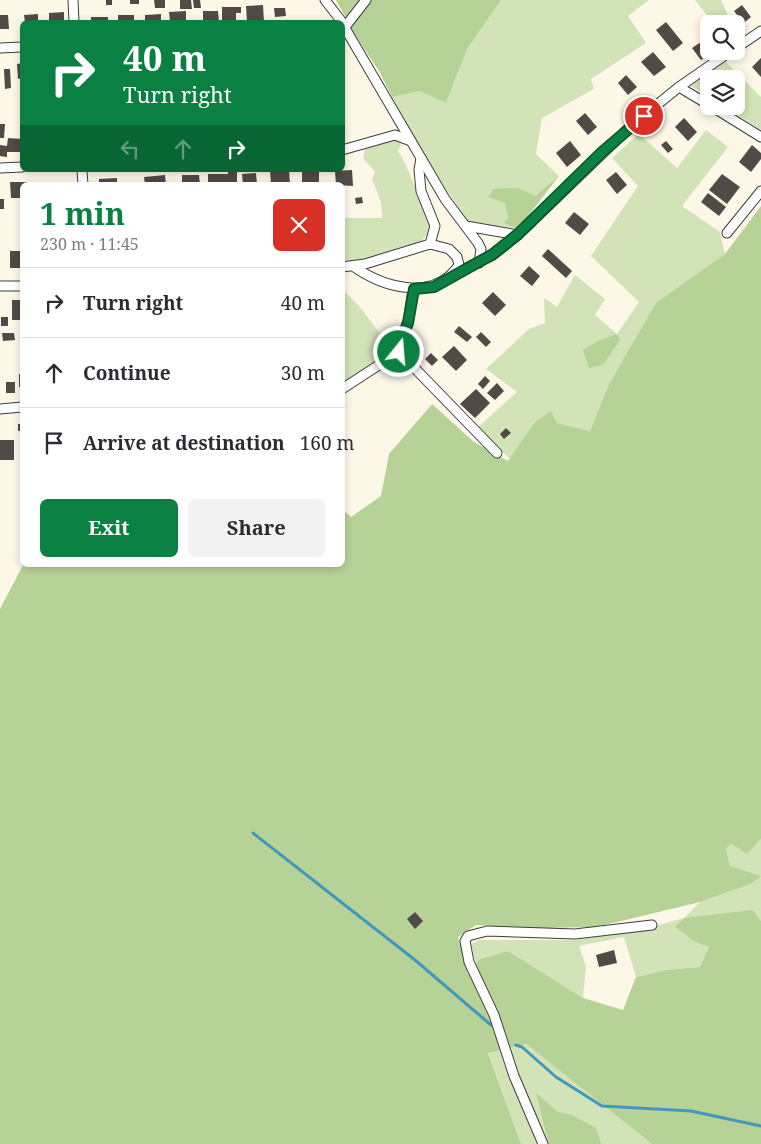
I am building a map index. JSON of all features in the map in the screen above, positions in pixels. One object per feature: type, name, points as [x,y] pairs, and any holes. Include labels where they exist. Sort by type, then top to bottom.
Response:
[{"type":"street","points":[[73,0],[74,20]]},
{"type":"street","points":[[325,0],[339,20]]},
{"type":"street","points":[[345,23],[366,0]]},
{"type":"street","points":[[345,28],[445,198],[481,249],[479,263]]},
{"type":"street","points":[[745,42],[761,31]]},
{"type":"street","points":[[0,48],[20,47]]},
{"type":"street","points":[[353,266],[376,278],[414,289],[434,287],[450,276],[479,263],[518,234],[602,152],[679,87],[718,60]]},
{"type":"street","points":[[679,87],[700,100]]},
{"type":"street","points":[[725,115],[761,137]]},
{"type":"street","points":[[345,149],[396,135],[411,141]]},
{"type":"street","points":[[421,158],[419,170],[421,191],[435,226],[430,244]]},
{"type":"street","points":[[0,168],[20,167]]},
{"type":"street","points":[[727,233],[761,191]]},
{"type":"street","points":[[466,226],[518,234]]},
{"type":"street","points":[[345,267],[430,244],[449,249],[457,257],[459,265],[450,276]]},
{"type":"street","points":[[0,286],[20,286]]},
{"type":"street","points":[[345,387],[385,361],[398,345],[408,323],[414,289]]},
{"type":"street","points":[[398,345],[399,352],[405,360],[497,453]]},
{"type":"street","points":[[0,409],[20,407]]},
{"type":"street","points":[[543,1144],[514,1076],[494,1015],[470,962],[465,941],[468,936],[487,931],[575,934],[652,925]]},
{"type":"green space","points":[[336,0],[362,0],[347,20]]},
{"type":"green space","points":[[369,0],[501,0],[467,49],[446,103],[420,91],[392,97],[379,71],[349,26]]},
{"type":"green space","points":[[501,0],[649,0],[628,16],[646,43],[591,79],[594,89],[542,118],[536,154],[559,176],[535,197],[489,197],[505,203],[508,218],[505,223],[518,229],[468,222],[420,150],[392,97],[420,91],[446,103],[467,49]]},
{"type":"green space","points":[[695,0],[721,0],[728,15],[707,15]]},
{"type":"green space","points":[[725,61],[734,70],[713,70]]},
{"type":"green space","points":[[700,79],[700,92],[691,86]]},
{"type":"green space","points":[[745,81],[761,97],[761,130],[738,115],[745,115]]},
{"type":"green space","points":[[706,130],[728,147],[682,206],[720,232],[725,254],[656,304],[609,384],[590,431],[557,423],[551,412],[534,423],[510,459],[477,428],[517,392],[486,369],[529,329],[545,323],[544,298],[557,307],[575,275],[605,299],[595,315],[617,334],[639,302],[591,256],[638,186],[612,158],[639,134],[677,168]]},
{"type":"green space","points":[[396,140],[401,144],[398,151],[426,210],[430,225],[427,235],[419,243],[408,249],[345,264],[345,218],[382,218],[381,202],[372,179],[375,172],[363,158],[365,149]]},
{"type":"green space","points":[[559,176],[518,229],[504,223],[508,218],[505,203],[488,197],[494,189],[518,188],[535,196]]},
{"type":"green space","points":[[761,206],[761,839],[747,854],[731,844],[726,849],[730,866],[761,876],[751,884],[700,902],[596,927],[538,928],[476,925],[458,937],[468,974],[480,959],[508,951],[583,998],[623,1010],[636,977],[666,970],[700,967],[709,947],[695,942],[675,927],[684,918],[753,910],[761,921],[761,1144],[652,1144],[526,1044],[488,1053],[521,1144],[0,1144],[0,609],[22,567],[345,567],[345,512],[351,517],[381,496],[389,454],[432,404],[474,442],[508,461],[534,423],[551,411],[557,423],[590,431],[609,384],[656,303],[725,254]]},
{"type":"green space","points":[[345,292],[360,307],[381,335],[379,363],[345,385]]},
{"type":"green space","points":[[617,334],[620,340],[603,365],[589,368],[583,350],[598,341]]},
{"type":"green space","points":[[761,839],[761,921],[753,910],[675,927],[695,942],[709,947],[700,967],[666,970],[636,977],[624,937],[579,946],[586,966],[583,998],[508,951],[480,959],[476,964],[471,944],[479,940],[574,940],[651,927],[684,918],[700,902],[751,884],[760,876],[730,866],[726,849],[731,844],[747,854]]},
{"type":"green space","points":[[526,1044],[652,1144],[521,1144],[488,1052]]},
{"type":"green space","points":[[536,1093],[558,1112],[572,1115],[596,1128],[601,1144],[549,1144]]},
{"type":"building","points":[[106,0],[112,0],[112,5],[106,5]]},
{"type":"building","points":[[130,0],[139,0],[139,4],[130,4]]},
{"type":"building","points":[[154,0],[165,0],[165,8],[155,8]]},
{"type":"building","points":[[180,0],[191,0],[192,9],[180,9]]},
{"type":"building","points":[[193,0],[200,0],[201,8],[194,8]]},
{"type":"building","points":[[263,5],[264,20],[247,20],[246,6]]},
{"type":"building","points":[[742,5],[751,17],[745,22],[745,15],[737,15],[734,11]]},
{"type":"building","points":[[222,7],[241,7],[241,13],[236,13],[236,20],[222,20]]},
{"type":"building","points":[[274,8],[285,8],[286,16],[275,17]]},
{"type":"building","points":[[186,11],[186,20],[170,20],[169,12]]},
{"type":"building","points":[[203,11],[218,11],[219,20],[203,20]]},
{"type":"building","points":[[64,12],[64,20],[49,20],[49,13]]},
{"type":"building","points":[[38,14],[38,20],[25,20],[24,15]]},
{"type":"building","points":[[161,14],[161,20],[145,20],[145,15]]},
{"type":"building","points":[[0,15],[8,15],[9,29],[0,29]]},
{"type":"building","points":[[118,15],[134,15],[134,20],[118,20]]},
{"type":"building","points":[[91,17],[108,17],[108,20],[91,20]]},
{"type":"building","points":[[666,22],[683,43],[673,51],[656,30]]},
{"type":"building","points":[[700,43],[700,59],[692,48]]},
{"type":"building","points":[[653,52],[666,67],[654,76],[641,62]]},
{"type":"building","points":[[761,58],[761,77],[752,67]]},
{"type":"building","points":[[20,63],[20,78],[18,79],[17,64]]},
{"type":"building","points":[[4,69],[10,69],[11,88],[5,89]]},
{"type":"building","points":[[626,75],[637,87],[628,95],[618,83]]},
{"type":"building","points":[[585,113],[597,127],[588,135],[576,121]]},
{"type":"building","points":[[684,118],[697,132],[688,141],[675,127]]},
{"type":"building","points":[[0,124],[5,124],[4,138],[0,138]]},
{"type":"building","points":[[8,138],[20,139],[20,152],[7,152],[7,157],[0,156],[0,145],[7,146]]},
{"type":"building","points":[[570,141],[581,155],[567,167],[556,153]]},
{"type":"building","points":[[666,141],[673,149],[668,153],[661,145]]},
{"type":"building","points":[[752,145],[761,153],[761,159],[751,172],[739,162]]},
{"type":"building","points":[[345,170],[352,170],[353,186],[345,186],[345,182],[336,182],[335,172],[345,172]]},
{"type":"building","points":[[228,172],[237,172],[237,182],[208,182],[208,174],[228,174]]},
{"type":"building","points":[[270,172],[289,172],[290,182],[271,182]]},
{"type":"building","points":[[302,172],[319,172],[319,182],[302,182]]},
{"type":"building","points":[[616,172],[627,185],[617,194],[606,180]]},
{"type":"building","points":[[256,173],[257,182],[243,182],[242,174]]},
{"type":"building","points":[[722,174],[740,187],[727,204],[709,190]]},
{"type":"building","points":[[165,175],[166,182],[145,182],[144,177]]},
{"type":"building","points":[[182,175],[199,175],[200,182],[182,182]]},
{"type":"building","points":[[117,178],[117,182],[99,182],[99,179]]},
{"type":"building","points":[[10,182],[20,182],[20,198],[11,198]]},
{"type":"building","points":[[708,193],[726,207],[719,216],[701,202]]},
{"type":"building","points":[[362,197],[363,203],[356,204],[355,198]]},
{"type":"building","points":[[0,199],[4,199],[4,209],[0,209]]},
{"type":"building","points":[[574,212],[589,224],[580,235],[565,223]]},
{"type":"building","points":[[548,249],[572,271],[566,278],[542,256]]},
{"type":"building","points":[[10,251],[20,251],[20,268],[10,268]]},
{"type":"building","points":[[529,266],[540,276],[532,286],[520,276]]},
{"type":"building","points":[[493,292],[506,305],[495,316],[482,303]]},
{"type":"building","points":[[12,300],[20,300],[20,320],[12,320]]},
{"type":"building","points":[[1,317],[8,317],[8,326],[1,326]]},
{"type":"building","points":[[459,326],[472,337],[467,342],[454,332]]},
{"type":"building","points":[[481,332],[491,342],[486,347],[476,337]]},
{"type":"building","points":[[2,333],[14,333],[15,340],[3,341]]},
{"type":"building","points":[[454,346],[467,360],[456,371],[442,357]]},
{"type":"building","points":[[431,353],[438,360],[432,366],[425,359]]},
{"type":"building","points":[[485,376],[490,381],[483,389],[478,384]]},
{"type":"building","points":[[6,382],[15,382],[15,393],[6,393]]},
{"type":"building","points":[[497,383],[504,391],[495,400],[487,393]]},
{"type":"building","points":[[476,389],[490,403],[475,418],[460,404]]},
{"type":"building","points":[[506,428],[511,433],[504,439],[500,434]]},
{"type":"building","points":[[0,440],[14,440],[14,460],[0,460]]},
{"type":"building","points":[[415,912],[423,921],[415,929],[407,919]]},
{"type":"building","points":[[614,950],[617,963],[599,967],[596,955]]},
{"type":"waterway","points":[[253,833],[415,960],[491,1025]]},
{"type":"waterway","points":[[516,1045],[522,1047],[556,1077],[602,1106],[691,1111],[761,1126]]},
{"type":"route","points":[[399,352],[398,345],[408,323],[414,289],[434,287],[444,282],[450,276],[479,263],[493,254],[518,234],[602,152],[644,116]]}]
